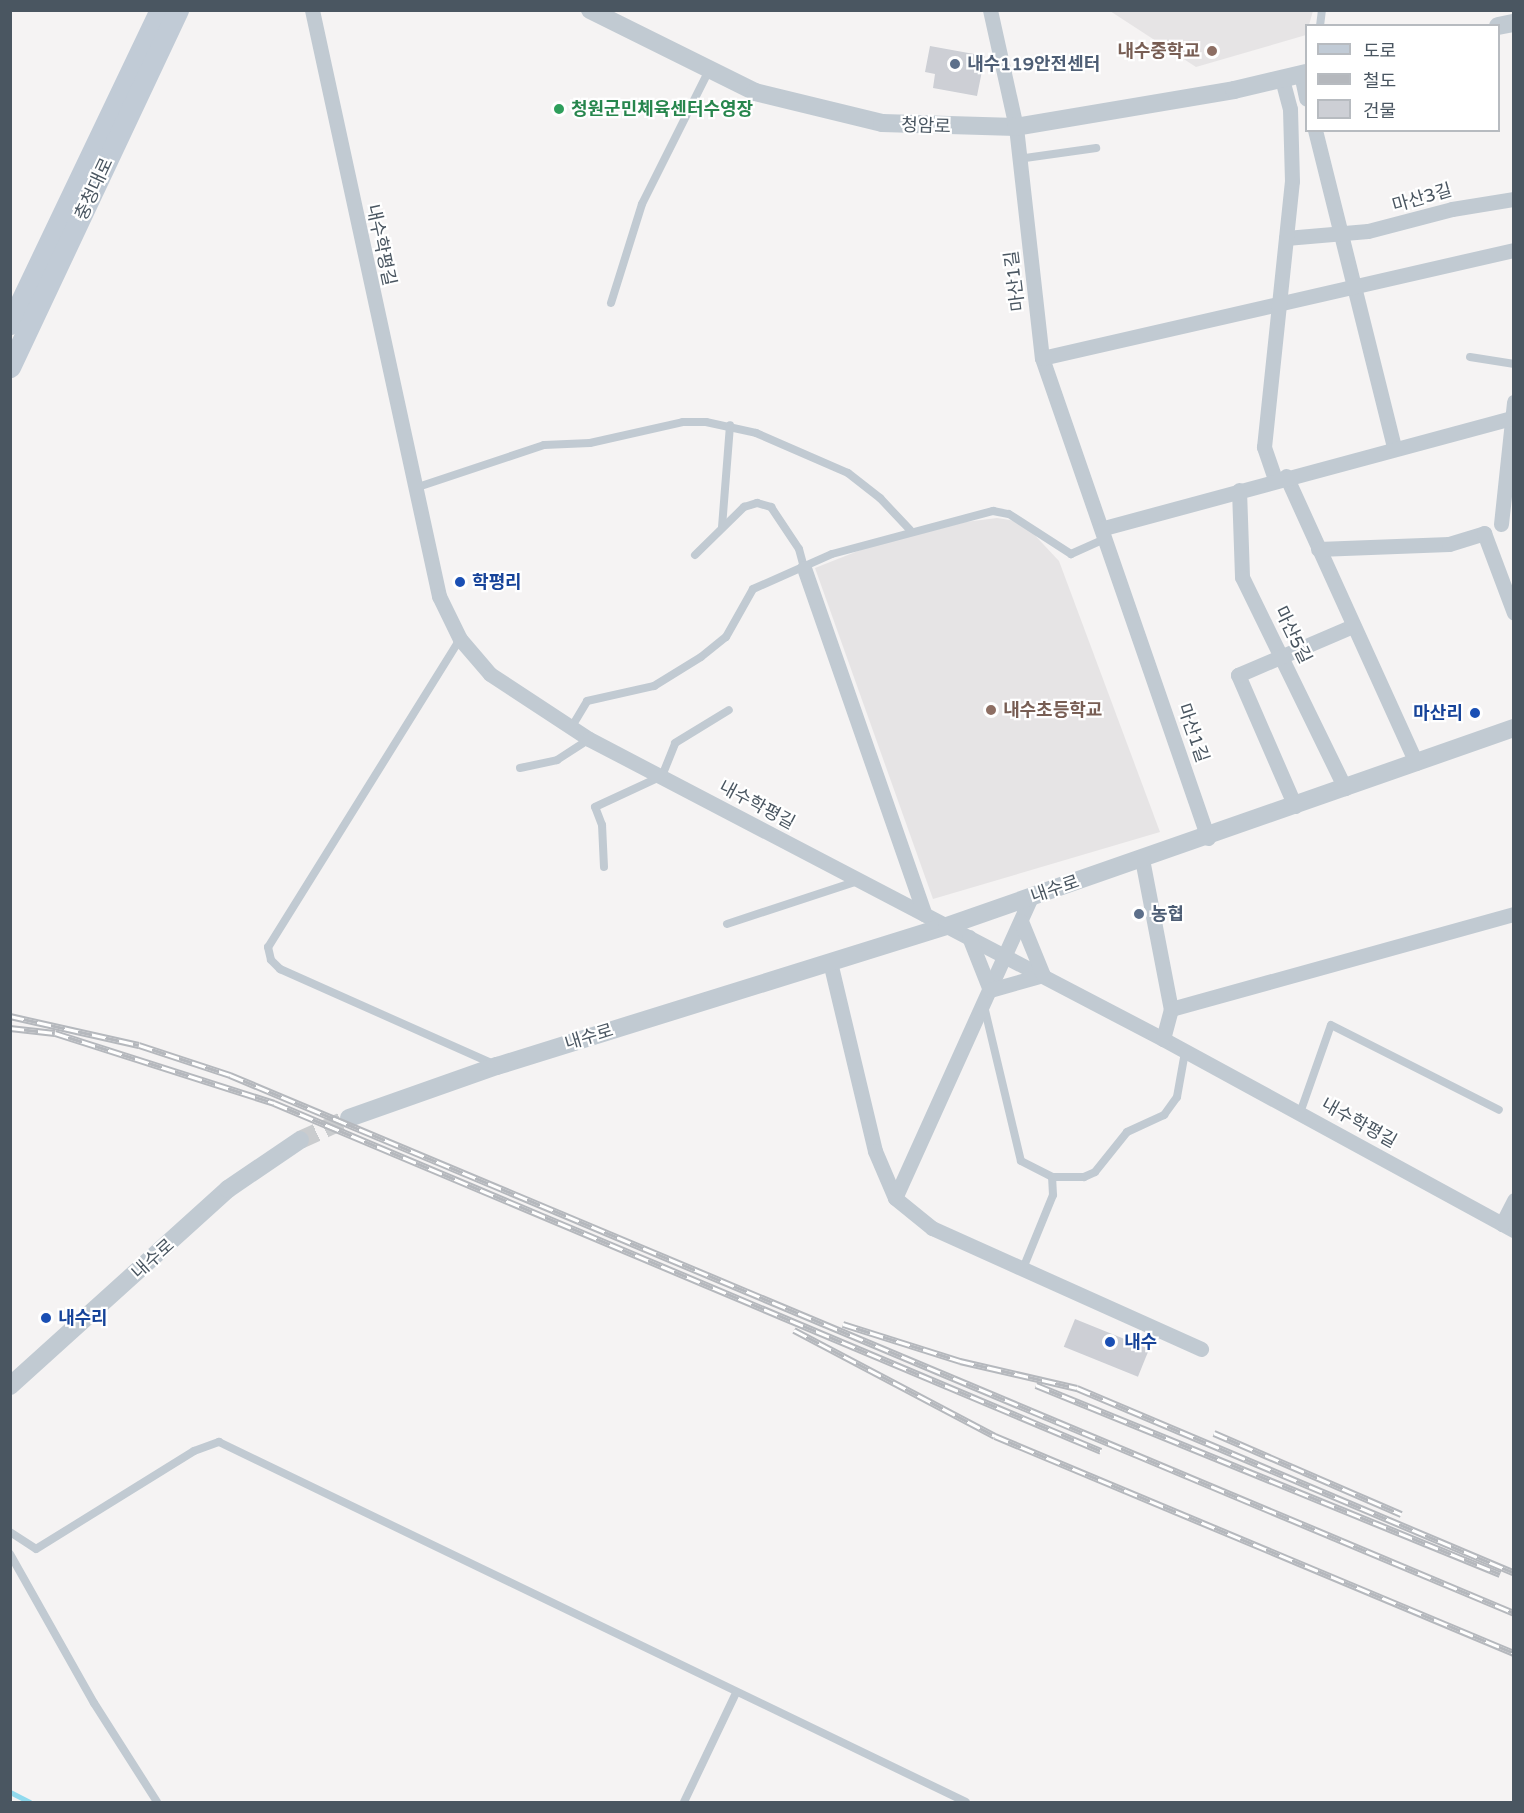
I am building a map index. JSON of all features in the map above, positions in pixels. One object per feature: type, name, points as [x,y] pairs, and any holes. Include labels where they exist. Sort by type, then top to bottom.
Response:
[{"type":"main road","name":"충청대로","points":[[10,324],[160,10]]},
{"type":"main road","name":"충청대로","points":[[10,367],[178,10]]},
{"type":"street","name":"내수학평길","points":[[312,10],[439,596],[460,639],[490,674],[589,739],[1043,975],[1508,1227]]},
{"type":"street","name":"청암로","points":[[590,10],[708,72],[755,92],[838,116],[926,127],[1016,127],[1304,74]]},
{"type":"street","name":"마산1길","points":[[990,10],[1016,127],[1018,159],[1037,283],[1042,358],[1105,533],[1208,838]]},
{"type":"street","points":[[1282,79],[1291,134],[1286,238],[1264,447],[1318,549],[1416,763]]},
{"type":"street","points":[[1315,132],[1394,448]]},
{"type":"street","name":"마산3길","points":[[1286,238],[1405,225],[1452,209],[1514,199]]},
{"type":"street","points":[[1042,358],[1278,307],[1514,250]]},
{"type":"street","points":[[1105,533],[1239,490],[1394,448],[1513,412],[1507,522],[1449,544],[1318,549]]},
{"type":"street","name":"마산5길","points":[[1239,490],[1242,577],[1346,788]]},
{"type":"street","points":[[1484,532],[1514,613]]},
{"type":"street","points":[[804,568],[925,915]]},
{"type":"street","points":[[1295,806],[1238,675],[1353,626]]},
{"type":"street","name":"내수로","points":[[349,1118],[497,1066],[947,926],[1208,838],[1514,728]]},
{"type":"street","points":[[1143,859],[1171,1009],[1163,1039]]},
{"type":"street","points":[[895,1198],[1006,956],[1030,897]]},
{"type":"street","points":[[1171,1009],[1514,914]]},
{"type":"street","points":[[990,990],[1043,975],[1021,921]]},
{"type":"street","points":[[969,937],[990,990]]},
{"type":"street","points":[[830,962],[875,1151],[895,1198],[932,1228],[1022,1271],[1201,1348]]},
{"type":"street","name":"내수로","points":[[10,1386],[237,1182],[300,1140]]},
{"type":"street","points":[[1508,1227],[1514,1200]]},
{"type":"lane","points":[[611,303],[642,204],[708,72]]},
{"type":"lane","points":[[1018,159],[1096,148]]},
{"type":"lane","points":[[1470,357],[1514,364]]},
{"type":"lane","points":[[415,488],[544,445],[590,443],[682,422],[730,425],[848,473],[880,498],[910,530]]},
{"type":"lane","points":[[722,527],[730,425]]},
{"type":"lane","points":[[695,555],[744,507],[757,503],[771,507],[799,549],[804,568]]},
{"type":"lane","points":[[571,729],[587,701],[654,686],[701,657],[726,637],[753,589],[832,554],[910,530],[993,511],[1009,514],[1071,554],[1105,533]]},
{"type":"lane","points":[[460,639],[268,947],[271,960],[280,969],[497,1066]]},
{"type":"lane","points":[[604,867],[602,825],[595,807],[662,776],[675,743],[729,710]]},
{"type":"lane","points":[[520,768],[557,760],[589,739]]},
{"type":"lane","points":[[728,924],[860,881]]},
{"type":"lane","points":[[983,1005],[1021,1161],[1052,1177],[1084,1177],[1095,1172],[1127,1132],[1172,1108],[1185,1052]]},
{"type":"lane","points":[[1300,1113],[1331,1024],[1499,1110]]},
{"type":"lane","points":[[1022,1271],[1053,1195],[1052,1177]]},
{"type":"lane","points":[[10,1532],[36,1549],[194,1451],[219,1442],[966,1803]]},
{"type":"lane","points":[[10,1554],[94,1703],[157,1803]]},
{"type":"lane","points":[[684,1803],[736,1693]]},
{"type":"shaded area","name":"내수중학교","points":[[1110,11],[1313,11],[1309,24],[1305,24],[1305,35],[1196,67]]},
{"type":"shaded area","name":"내수초등학교","points":[[997,518],[1016,521],[1029,529],[1059,561],[1160,832],[933,899],[815,568],[863,549],[965,522]]},
{"type":"building","name":"내수119안전센터","points":[[930,46],[985,56],[977,96],[933,88],[935,74],[925,72]]},
{"type":"building","points":[[1075,1319],[1149,1349],[1138,1377],[1064,1347]]},
{"type":"waterway","points":[[10,1792],[30,1802]]},
{"type":"tunnel","points":[[300,1140],[349,1118]]},
{"type":"railway","points":[[10,1016],[139,1045],[230,1075],[1514,1613]]},
{"type":"railway","points":[[10,1028],[55,1033],[274,1103],[1101,1451]]},
{"type":"railway","points":[[843,1324],[960,1361],[1077,1388],[1514,1573]]},
{"type":"railway","points":[[794,1330],[995,1436],[1514,1653]]},
{"type":"railway","points":[[1036,1385],[1500,1574]]},
{"type":"railway","points":[[1214,1433],[1401,1514]]},
{"type":"place","name":"내수중학교","points":[[1212,51]]},
{"type":"place","name":"내수119안전센터","points":[[955,64]]},
{"type":"place","name":"청원군민체육센터수영장","points":[[559,109]]},
{"type":"place","name":"학평리","points":[[460,582]]},
{"type":"place","name":"내수초등학교","points":[[991,710]]},
{"type":"place","name":"마산리","points":[[1475,713]]},
{"type":"place","name":"농협","points":[[1139,914]]},
{"type":"place","name":"내수리","points":[[46,1318]]},
{"type":"place","name":"내수","points":[[1110,1342]]}]
